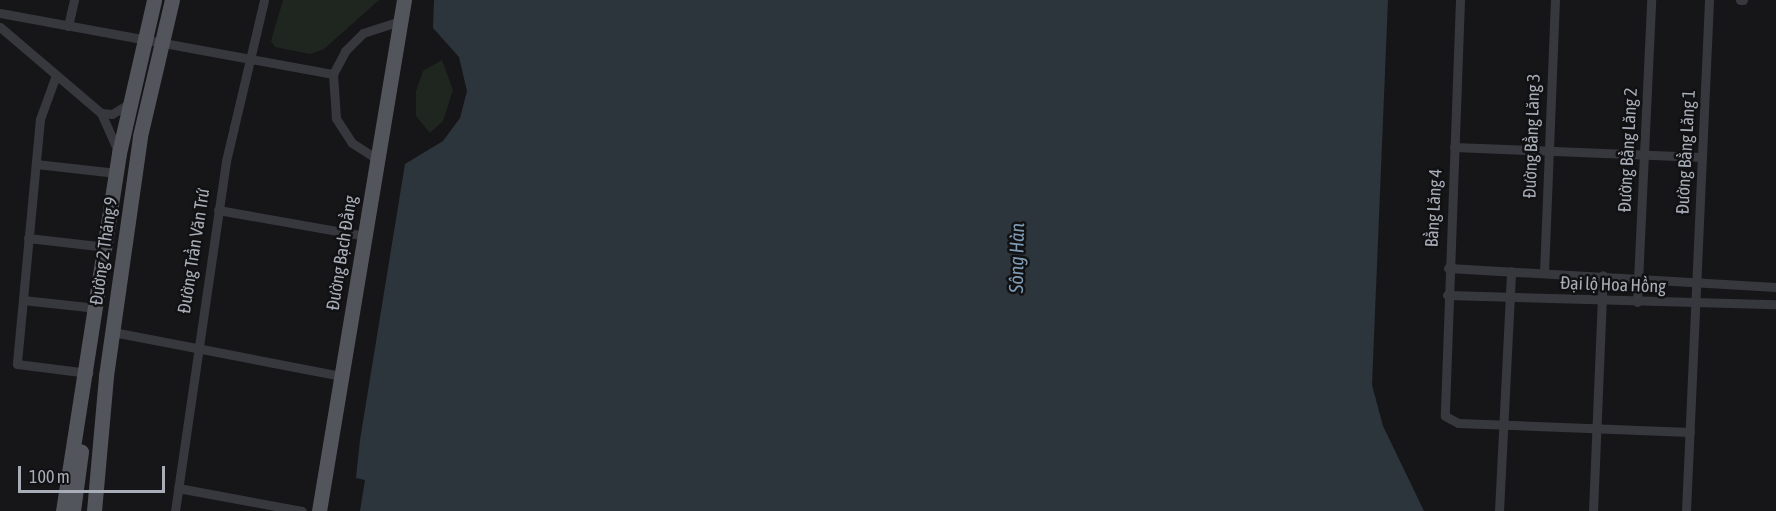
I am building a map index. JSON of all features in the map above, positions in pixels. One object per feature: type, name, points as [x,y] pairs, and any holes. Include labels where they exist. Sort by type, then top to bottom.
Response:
[{"type":"main road","name":"Đường 2 Tháng 9","points":[[63,511],[88,373],[119,153],[154,0]]},
{"type":"main road","name":"Đường 2 Tháng 9","points":[[94,511],[106,376],[140,136],[172,0]]},
{"type":"main road","name":"Đường Bạch Đằng","points":[[319,511],[404,0]]},
{"type":"main road","points":[[84,511],[90,425],[88,373]]},
{"type":"main road","points":[[74,511],[90,425],[106,376]]},
{"type":"street","points":[[68,26],[74,0]]},
{"type":"street","name":"Đường Trần Văn Trứ","points":[[175,511],[195,348],[218,210],[248,60],[264,0]]},
{"type":"street","name":"Bằng Lăng 4","points":[[1460,0],[1447,295],[1445,416],[1458,423],[1501,423]]},
{"type":"street","name":"Đường Bằng Lăng 3","points":[[1544,273],[1555,0]]},
{"type":"street","name":"Đường Bằng Lăng 2","points":[[1637,302],[1646,153],[1651,0]]},
{"type":"street","name":"Đường Bằng Lăng 1","points":[[1686,511],[1709,0]]},
{"type":"street","points":[[0,13],[333,74]]},
{"type":"street","points":[[377,159],[342,131],[332,104],[333,74],[345,51],[363,33],[400,21]]},
{"type":"street","points":[[0,27],[101,113],[119,153]]},
{"type":"street","points":[[56,75],[44,98],[17,364],[88,373]]},
{"type":"street","points":[[101,113],[112,114],[130,103]]},
{"type":"street","points":[[1454,147],[1548,148],[1702,157]]},
{"type":"street","points":[[36,164],[116,173]]},
{"type":"street","points":[[218,210],[365,236]]},
{"type":"street","name":"Đường 2 Tháng 9","points":[[28,238],[106,247]]},
{"type":"street","name":"Đại lộ Hoa Hồng","points":[[1448,268],[1696,280],[1776,287]]},
{"type":"street","points":[[1499,511],[1501,423],[1511,271]]},
{"type":"street","points":[[1593,511],[1603,275]]},
{"type":"street","name":"Đại lộ Hoa Hồng","points":[[1447,295],[1695,305],[1776,304]]},
{"type":"street","points":[[23,300],[97,308]]},
{"type":"street","points":[[113,332],[342,376]]},
{"type":"street","points":[[1501,423],[1690,432]]},
{"type":"street","points":[[178,488],[302,511]]},
{"type":"shaded area","points":[[283,0],[379,0],[324,49],[310,54],[275,47],[271,41]]},
{"type":"shaded area","points":[[442,60],[453,90],[443,121],[430,133],[416,116],[416,91],[423,71]]},
{"type":"water","name":"Sông Hàn","points":[[434,0],[1388,0],[1372,385],[1383,426],[1424,511],[360,511],[365,480],[356,478],[360,440],[405,164],[443,141],[460,118],[467,91],[459,57],[433,28]]}]
